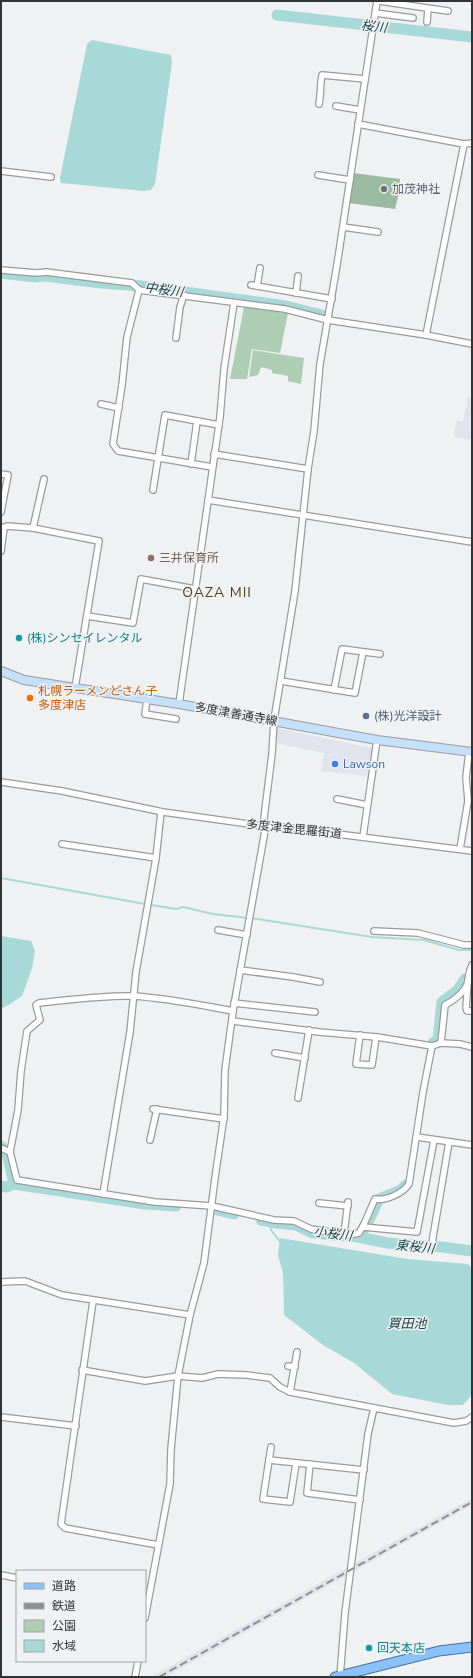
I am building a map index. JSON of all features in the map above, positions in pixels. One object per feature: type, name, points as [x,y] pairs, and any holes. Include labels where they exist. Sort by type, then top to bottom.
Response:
[{"type":"main road","name":"多度津善通寺線","points":[[1,671],[24,680],[274,720],[377,740],[471,752]]},
{"type":"main road","points":[[338,1676],[439,1651],[472,1647]]},
{"type":"street","points":[[146,1607],[170,1484],[171,1449],[178,1376],[190,1315],[204,1263],[224,1119],[225,1070],[233,1020],[234,1003],[247,935],[264,826],[272,754],[274,720],[295,590],[308,469],[314,431],[320,364],[332,299],[372,26],[378,1],[448,11]]},
{"type":"street","points":[[427,22],[428,8]]},
{"type":"street","points":[[375,13],[413,18]]},
{"type":"street","points":[[319,104],[322,90],[320,86],[322,75],[365,79]]},
{"type":"street","points":[[336,106],[360,110]]},
{"type":"street","points":[[358,124],[464,144],[472,144]]},
{"type":"street","points":[[426,335],[464,144]]},
{"type":"street","points":[[1,170],[51,177]]},
{"type":"street","points":[[318,174],[350,180]]},
{"type":"street","points":[[343,227],[378,232]]},
{"type":"street","points":[[257,286],[260,268]]},
{"type":"street","points":[[1,270],[38,273],[46,272],[132,283],[136,288],[285,309],[328,320],[426,335],[472,344]]},
{"type":"street","points":[[296,293],[298,276]]},
{"type":"street","points":[[251,285],[332,299]]},
{"type":"street","points":[[136,288],[127,337],[119,408],[113,444],[114,448],[118,451],[212,467]]},
{"type":"street","points":[[176,338],[180,307],[184,295]]},
{"type":"street","points":[[178,704],[219,424],[224,369],[234,303]]},
{"type":"street","points":[[101,404],[119,408]]},
{"type":"street","points":[[153,490],[165,415],[219,424]]},
{"type":"street","points":[[191,464],[197,421]]},
{"type":"street","points":[[214,454],[308,469]]},
{"type":"street","points":[[1,474],[8,475],[1,512]]},
{"type":"street","points":[[33,528],[44,479]]},
{"type":"street","points":[[208,500],[472,542]]},
{"type":"street","points":[[1,551],[3,527],[7,526],[33,528],[99,541],[75,688]]},
{"type":"street","points":[[87,616],[133,623],[141,579],[195,589]]},
{"type":"street","points":[[334,690],[342,649],[380,654]]},
{"type":"street","points":[[281,681],[355,693],[363,652]]},
{"type":"street","points":[[147,699],[145,714],[176,719]]},
{"type":"street","points":[[363,837],[377,740]]},
{"type":"street","points":[[460,849],[468,801],[466,777],[471,752]]},
{"type":"street","name":"多度津金毘羅街道","points":[[1,782],[62,791],[161,812],[472,851]]},
{"type":"street","points":[[337,799],[367,805]]},
{"type":"street","points":[[103,1194],[130,1032],[133,996],[156,858],[161,812]]},
{"type":"street","points":[[62,844],[156,858]]},
{"type":"street","points":[[218,930],[247,935]]},
{"type":"street","points":[[374,931],[418,933],[464,945],[472,945]]},
{"type":"street","points":[[472,965],[468,973],[470,981],[466,1008],[467,1011],[472,1012]]},
{"type":"street","points":[[240,970],[320,982]]},
{"type":"street","points":[[441,1043],[445,1005],[456,999],[470,981]]},
{"type":"street","points":[[233,1011],[133,996],[96,997],[36,1005],[40,1020],[26,1031],[18,1110],[5,1149],[16,1180],[155,1202],[212,1206],[274,1220],[294,1221],[311,1229],[348,1235],[359,1233],[365,1227],[378,1200],[404,1191],[409,1184],[432,1046]]},
{"type":"street","points":[[267,1007],[268,1001]]},
{"type":"street","points":[[234,1003],[267,1007],[301,1008],[315,1012]]},
{"type":"street","points":[[233,1020],[376,1037],[432,1046],[441,1043],[460,1044],[472,1047]]},
{"type":"street","points":[[298,1098],[310,1030]]},
{"type":"street","points":[[360,1035],[356,1064],[372,1066],[376,1037]]},
{"type":"street","points":[[275,1053],[305,1058]]},
{"type":"street","points":[[150,1140],[154,1109],[224,1119]]},
{"type":"street","points":[[417,1137],[472,1145]]},
{"type":"street","points":[[365,1227],[418,1232],[434,1140]]},
{"type":"street","points":[[432,1243],[449,1142]]},
{"type":"street","points":[[319,1203],[348,1204],[344,1234]]},
{"type":"street","points":[[1,1282],[25,1281],[62,1295],[92,1301],[190,1315]]},
{"type":"street","points":[[92,1301],[62,1524],[65,1528],[158,1545]]},
{"type":"street","points":[[290,1392],[292,1366],[297,1352]]},
{"type":"street","points":[[82,1370],[137,1381],[178,1376],[202,1378],[218,1374],[254,1376],[270,1378],[280,1387],[290,1392],[374,1408],[454,1423],[466,1421],[472,1417]]},
{"type":"street","points":[[338,1676],[368,1434],[374,1408]]},
{"type":"street","points":[[1,1417],[76,1426]]},
{"type":"street","points":[[271,1447],[263,1499],[290,1502],[296,1463]]},
{"type":"street","points":[[269,1460],[364,1470]]},
{"type":"street","points":[[310,1464],[307,1493],[360,1500]]},
{"type":"street","points":[[1,1575],[16,1578]]},
{"type":"street","points":[[135,1677],[138,1662]]},
{"type":"shaded area","points":[[468,396],[472,397],[472,440],[454,437],[456,421],[463,421]]},
{"type":"shaded area","points":[[276,728],[373,748],[367,776],[321,771],[324,753],[275,743]]},
{"type":"shaded area","points":[[472,1498],[472,1505],[166,1677],[151,1677]]},
{"type":"green space","points":[[353,173],[400,179],[399,193],[395,209],[348,203]]},
{"type":"green space","points":[[244,307],[288,313],[280,353],[252,349],[247,379],[230,379]]},
{"type":"green space","points":[[253,350],[304,358],[301,384],[288,381],[288,376],[272,373],[272,370],[261,367],[258,375],[249,377]]},
{"type":"water","points":[[92,40],[171,55],[172,63],[155,184],[151,190],[144,191],[61,183],[60,178],[87,44]]},
{"type":"water","points":[[1,936],[31,941],[35,951],[32,968],[22,996],[1,1009]]},
{"type":"water","name":"買田池","points":[[280,1238],[407,1259],[468,1264],[472,1268],[472,1395],[463,1405],[448,1405],[392,1394],[354,1363],[323,1345],[284,1315],[283,1273],[278,1255]]},
{"type":"waterway","name":"桜川","points":[[277,15],[472,37]]},
{"type":"waterway","name":"中桜川","points":[[1,273],[141,286],[286,306],[326,316]]},
{"type":"waterway","points":[[1,878],[145,904],[176,909],[183,907],[213,914],[248,918]]},
{"type":"waterway","points":[[251,918],[372,937],[424,940],[459,950],[472,950]]},
{"type":"waterway","name":"小桜川","points":[[433,1043],[438,1039],[442,1002],[457,991],[465,979]]},
{"type":"waterway","points":[[1,1146],[7,1153],[14,1184]]},
{"type":"waterway","name":"小桜川","points":[[1,1186],[7,1187],[14,1184],[145,1204],[176,1206]]},
{"type":"waterway","name":"小桜川","points":[[261,1220],[296,1225],[313,1233],[358,1237],[366,1226],[379,1199],[401,1190],[406,1185]]},
{"type":"waterway","name":"小桜川","points":[[213,1209],[234,1214]]},
{"type":"waterway","points":[[270,1222],[271,1230],[281,1243]]},
{"type":"waterway","name":"東桜川","points":[[358,1237],[387,1243],[472,1251]]},
{"type":"railway","points":[[159,1677],[472,1502]]},
{"type":"place","name":"加茂神社","points":[[384,189]]},
{"type":"place","name":"三井保育所","points":[[151,558]]},
{"type":"place","name":"(株)シンセイレンタル","points":[[19,638]]},
{"type":"place","name":"札幌ラーメンどさん子 多度津店","points":[[30,698]]},
{"type":"place","name":"(株)光洋設計","points":[[366,716]]},
{"type":"place","name":"Lawson","points":[[335,764]]},
{"type":"place","name":"回天本店","points":[[369,1648]]},
{"type":"district","name":"OAZA MII","points":[[217,592]]}]
